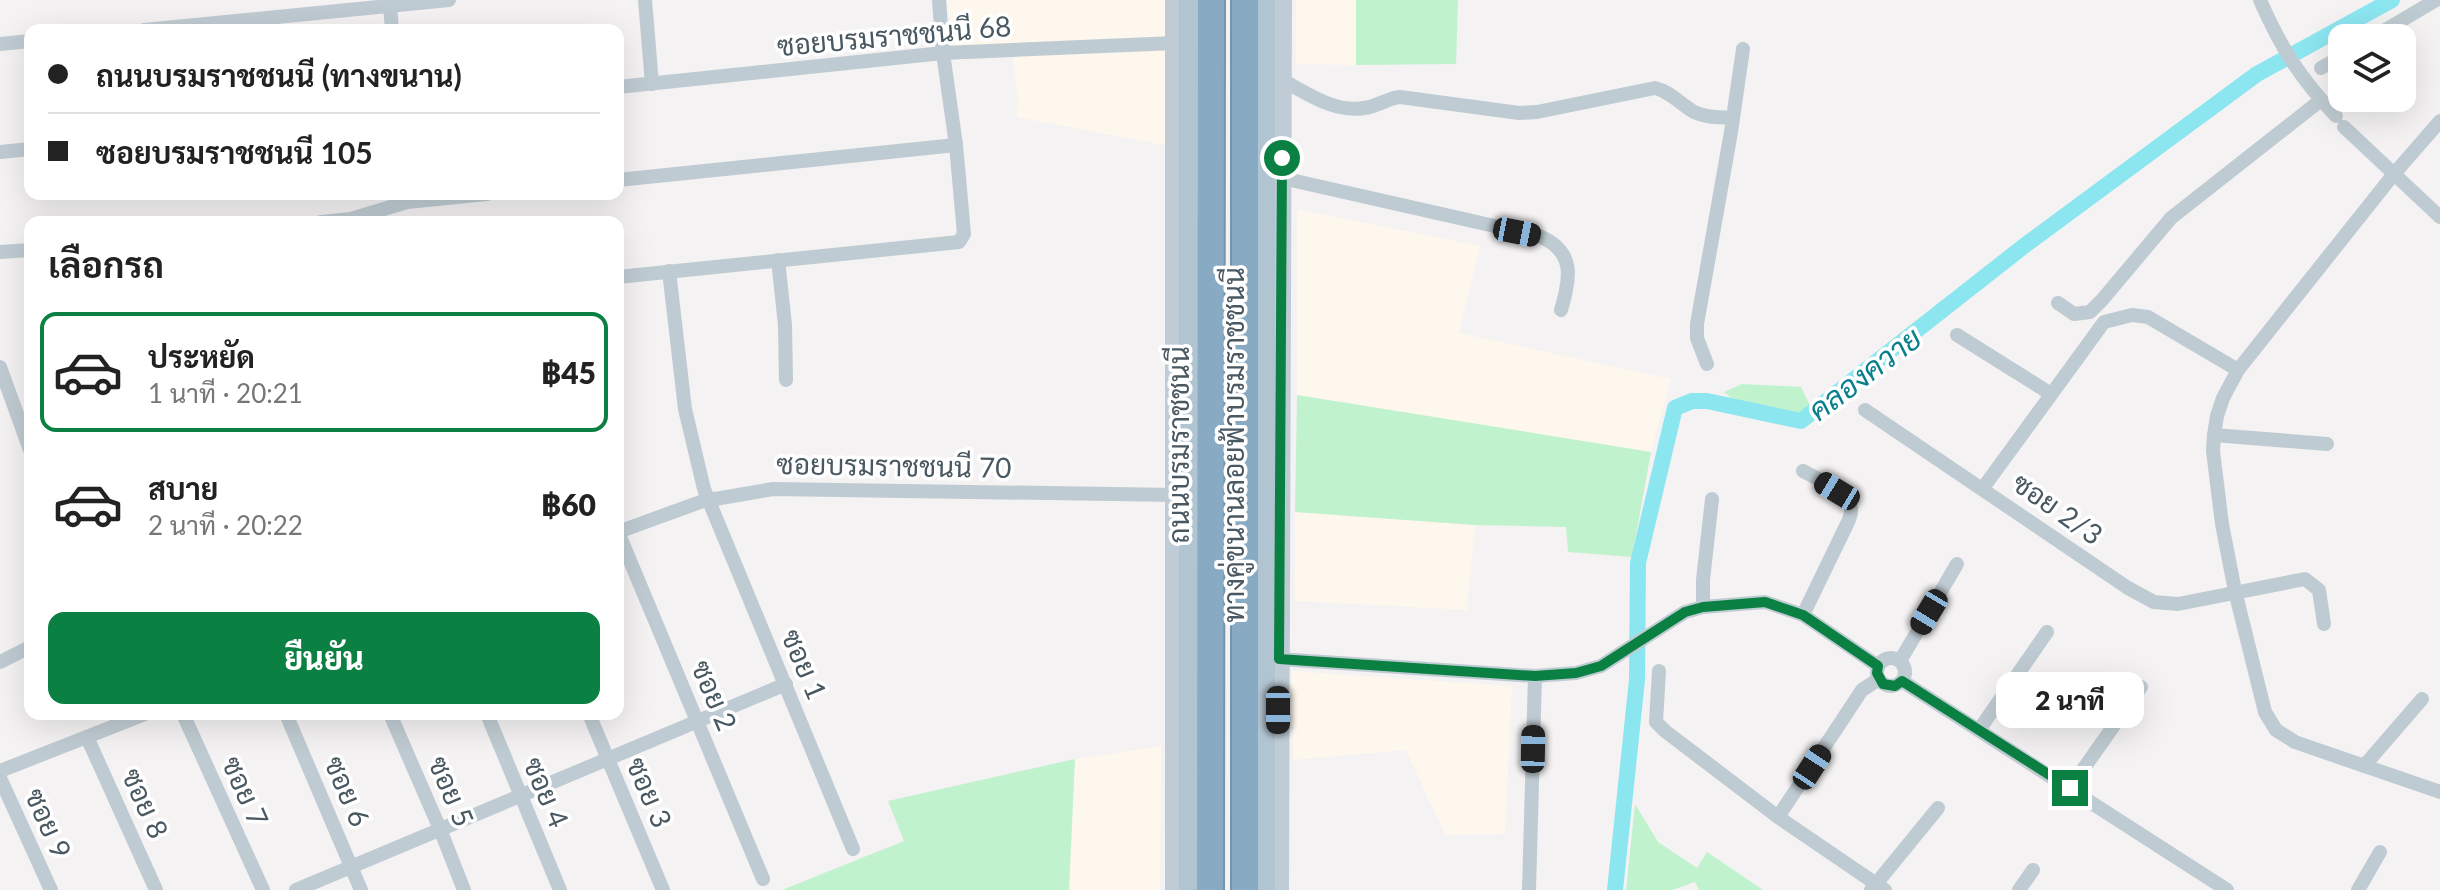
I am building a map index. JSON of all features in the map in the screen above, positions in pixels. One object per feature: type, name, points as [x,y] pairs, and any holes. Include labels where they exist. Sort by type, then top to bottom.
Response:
[{"type":"highway","name":"ถนนบรมราชชนนี","points":[[1210,890],[1211,0]]},
{"type":"highway","points":[[1245,0],[1245,890]]},
{"type":"main road","points":[[1175,0],[1175,890]]},
{"type":"main road","name":"ทางคู่ขนานลอยฟ้าบรมราชชนนี","points":[[1190,0],[1190,890]]},
{"type":"main road","name":"ทางคู่ขนานลอยฟ้าบรมราชชนนี","points":[[1264,0],[1264,890]]},
{"type":"main road","points":[[1279,890],[1282,0]]},
{"type":"street","points":[[206,24],[449,0]]},
{"type":"street","points":[[645,0],[652,84]]},
{"type":"street","points":[[624,276],[959,242],[964,234],[939,0]]},
{"type":"street","points":[[2260,0],[2289,60],[2321,100],[2393,175],[2440,217]]},
{"type":"street","points":[[2396,24],[2436,0]]},
{"type":"street","points":[[390,6],[392,24]]},
{"type":"street","points":[[0,44],[24,42]]},
{"type":"street","name":"ซอยบรมราชชนนี 68","points":[[624,86],[943,53],[1175,43]]},
{"type":"street","points":[[1707,364],[1697,338],[1697,324],[1743,49]]},
{"type":"street","points":[[2321,68],[2328,64]]},
{"type":"street","points":[[1282,80],[1336,107],[1366,108],[1400,97],[1519,113],[1655,88],[1664,90],[1695,113],[1733,118]]},
{"type":"street","points":[[2058,303],[2074,314],[2090,312],[2171,218],[2321,100]]},
{"type":"street","points":[[2440,121],[2393,175],[2238,370],[2217,416],[2213,451],[2222,524],[2235,591],[2265,712],[2276,730],[2295,742],[2440,792]]},
{"type":"street","points":[[624,179],[956,145]]},
{"type":"street","points":[[0,152],[24,150]]},
{"type":"street","points":[[1282,178],[1539,236],[1552,242],[1563,251],[1567,267],[1568,286],[1561,310]]},
{"type":"street","points":[[359,216],[402,200]]},
{"type":"street","points":[[0,252],[24,250]]},
{"type":"street","points":[[778,260],[785,325],[786,380]]},
{"type":"street","name":"ซอย 1","points":[[669,271],[685,409],[709,499],[853,849]]},
{"type":"street","points":[[1983,488],[2104,322],[2132,315],[2148,317],[2238,370]]},
{"type":"street","points":[[1957,335],[2051,394]]},
{"type":"street","points":[[0,367],[24,433]]},
{"type":"street","name":"ซอย 2/3","points":[[1865,410],[2128,588],[2154,602],[2178,604],[2305,579],[2319,590],[2324,624]]},
{"type":"street","points":[[2214,435],[2327,444]]},
{"type":"street","points":[[1803,471],[1849,500],[1852,509],[1803,615]]},
{"type":"street","name":"ซอยบรมราชชนนี 70","points":[[624,530],[709,499],[787,488],[1176,495]]},
{"type":"street","points":[[1703,607],[1712,499]]},
{"type":"street","name":"ซอย 2","points":[[624,546],[763,879]]},
{"type":"street","points":[[1900,661],[1957,564]]},
{"type":"street","points":[[1279,659],[1535,676],[1576,673],[1601,666],[1685,612],[1703,607],[1765,602],[1803,615],[1878,672],[1888,686],[1902,681],[1905,672],[1900,661]]},
{"type":"street","points":[[1979,730],[2047,632]]},
{"type":"street","points":[[0,662],[24,650]]},
{"type":"street","points":[[1778,817],[1862,690],[1888,658],[1900,661]]},
{"type":"street","points":[[1659,671],[1656,722],[1688,750],[1877,888],[1938,808]]},
{"type":"street","points":[[1529,890],[1535,676]]},
{"type":"street","points":[[1902,681],[2220,888]]},
{"type":"street","points":[[296,890],[786,684]]},
{"type":"street","points":[[2070,788],[2141,687]]},
{"type":"street","points":[[2364,766],[2422,699]]},
{"type":"street","points":[[0,771],[130,720]]},
{"type":"street","name":"ซอย 7","points":[[186,720],[263,890]]},
{"type":"street","name":"ซอย 6","points":[[289,720],[361,890]]},
{"type":"street","name":"ซอย 5","points":[[393,720],[464,890]]},
{"type":"street","name":"ซอย 4","points":[[490,720],[560,890]]},
{"type":"street","name":"ซอย 3","points":[[592,720],[663,890]]},
{"type":"street","name":"ซอย 8","points":[[87,737],[156,890]]},
{"type":"street","name":"ซอย 9","points":[[0,778],[51,890]]},
{"type":"street","points":[[2358,890],[2380,852]]},
{"type":"street","points":[[2019,890],[2033,870]]},
{"type":"shaded area","points":[[947,0],[1169,0],[1168,146],[1017,117],[1018,98],[1012,53],[955,61]]},
{"type":"shaded area","points":[[1296,0],[1356,0],[1356,65],[1296,64]]},
{"type":"shaded area","points":[[1297,209],[1480,246],[1459,333],[1671,379],[1651,452],[1297,395]]},
{"type":"shaded area","points":[[1295,512],[1475,525],[1467,610],[1295,601]]},
{"type":"shaded area","points":[[1292,671],[1512,686],[1505,834],[1445,835],[1406,750],[1293,760]]},
{"type":"shaded area","points":[[1161,746],[1160,890],[1069,890],[1075,759]]},
{"type":"green space","points":[[1356,0],[1458,0],[1456,64],[1356,65]]},
{"type":"green space","points":[[1742,384],[1801,387],[1810,406],[1797,414],[1738,404],[1724,392]]},
{"type":"green space","points":[[1297,395],[1651,452],[1632,557],[1568,552],[1566,527],[1475,525],[1295,512]]},
{"type":"green space","points":[[1075,759],[1069,890],[782,890],[904,841],[888,801]]},
{"type":"green space","points":[[1635,804],[1658,842],[1697,868],[1707,852],[1763,890],[1699,890],[1695,882],[1672,890],[1626,890]]},
{"type":"waterway","name":"คลองควาย","points":[[1615,890],[1637,680],[1638,563],[1675,408],[1692,401],[1707,401],[1801,421],[2024,246],[2257,74],[2392,0]]},
{"type":"route","points":[[1282,158],[1279,659],[1535,676],[1576,673],[1601,666],[1685,612],[1703,607],[1765,602],[1803,615],[1878,666],[1877,673],[1883,684],[1895,686],[1902,681],[2070,788]]}]
